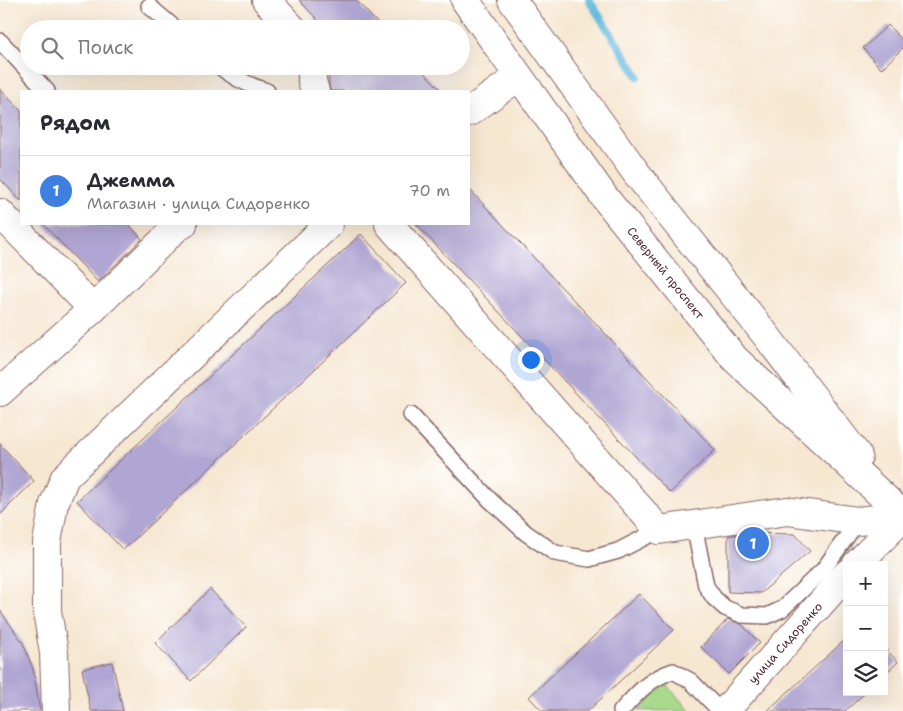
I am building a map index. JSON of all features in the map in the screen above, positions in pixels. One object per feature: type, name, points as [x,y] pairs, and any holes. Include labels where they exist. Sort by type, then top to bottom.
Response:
[{"type":"street","points":[[266,0],[285,20]]},
{"type":"street","name":"Северный проспект","points":[[464,0],[606,198],[735,359],[903,516]]},
{"type":"street","points":[[512,0],[637,174],[765,334],[903,516]]},
{"type":"street","points":[[312,75],[315,90]]},
{"type":"street","points":[[470,111],[518,77]]},
{"type":"street","points":[[0,213],[93,309]]},
{"type":"street","points":[[0,392],[93,309],[177,225]]},
{"type":"street","points":[[56,711],[54,653],[47,611],[48,542],[54,504],[65,477],[328,225]]},
{"type":"street","points":[[390,225],[659,530],[787,511],[858,521],[903,516]]},
{"type":"street","points":[[860,561],[903,516]]},
{"type":"street","name":"улица Сидоренко","points":[[725,711],[843,578]]},
{"type":"lane","points":[[149,6],[165,20]]},
{"type":"lane","points":[[0,42],[20,63]]},
{"type":"lane","points":[[32,75],[46,90]]},
{"type":"lane","points":[[232,75],[264,90]]},
{"type":"lane","points":[[411,415],[490,500],[526,533],[554,553],[589,559],[618,551],[659,530]]},
{"type":"lane","points":[[694,525],[706,586],[714,598],[725,608],[742,615],[767,616],[782,609],[823,570],[858,521]]},
{"type":"lane","points":[[621,711],[640,688],[659,676],[673,671],[691,682],[720,711]]},
{"type":"green space","points":[[666,684],[690,711],[638,711]]},
{"type":"building","points":[[299,0],[356,0],[375,20],[318,20]]},
{"type":"building","points":[[888,25],[903,41],[903,48],[881,69],[863,48]]},
{"type":"building","points":[[328,75],[427,75],[441,90],[330,90]]},
{"type":"building","points":[[0,89],[20,110],[20,200],[0,179]]},
{"type":"building","points":[[470,190],[715,450],[670,493],[417,225],[470,225]]},
{"type":"building","points":[[44,225],[129,225],[142,239],[98,282]]},
{"type":"building","points":[[361,234],[406,283],[123,550],[77,501]]},
{"type":"building","points":[[0,444],[34,481],[0,515]]},
{"type":"building","points":[[745,533],[795,534],[810,551],[761,593],[728,592],[728,536]]},
{"type":"building","points":[[210,589],[246,627],[191,681],[155,643]]},
{"type":"building","points":[[639,594],[674,630],[588,711],[542,711],[529,697]]},
{"type":"building","points":[[0,610],[23,643],[33,669],[40,711],[0,711]]},
{"type":"building","points":[[728,619],[741,624],[760,643],[729,674],[701,647]]},
{"type":"building","points":[[843,642],[843,696],[862,696],[845,711],[767,711]]},
{"type":"building","points":[[888,651],[898,662],[888,671]]},
{"type":"building","points":[[112,662],[123,711],[91,711],[82,669]]},
{"type":"waterway","points":[[589,0],[638,76]]},
{"type":"place","name":"Джемма","points":[[753,543]]}]
